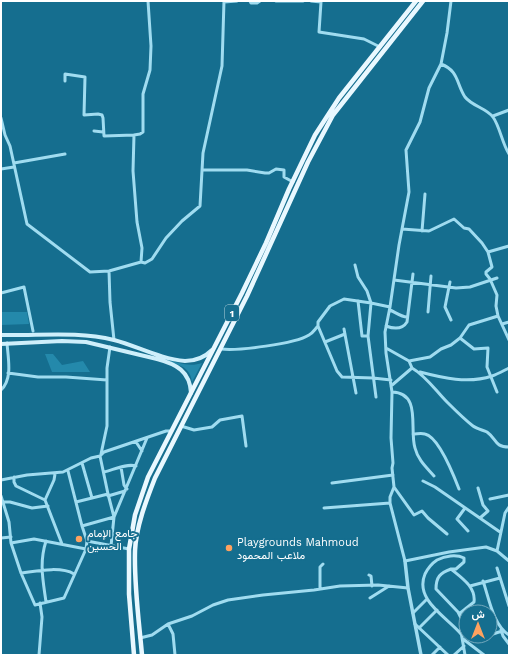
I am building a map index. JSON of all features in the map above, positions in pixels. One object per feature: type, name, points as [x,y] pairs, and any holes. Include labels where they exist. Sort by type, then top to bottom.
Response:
[{"type":"main road","name":"1","points":[[134,655],[130,607],[129,549],[135,515],[148,477],[190,393],[244,294],[333,115],[416,1]]},
{"type":"main road","name":"1","points":[[142,655],[137,606],[135,550],[139,527],[148,494],[161,464],[221,349],[289,189],[310,145],[331,109],[380,47],[423,1]]},
{"type":"main road","points":[[310,145],[316,148]]},
{"type":"main road","points":[[289,189],[295,192]]},
{"type":"main road","points":[[1,335],[62,335],[114,340],[158,356],[182,371],[188,380],[190,393]]},
{"type":"main road","points":[[1,344],[62,341],[86,342],[184,360],[192,360],[207,355],[214,349]]},
{"type":"main road","points":[[155,462],[161,464]]},
{"type":"main road","points":[[130,607],[137,606]]},
{"type":"street","points":[[65,81],[65,74],[85,77],[84,115],[102,115],[104,136],[134,135],[143,132],[143,94],[150,70],[151,46],[148,1]]},
{"type":"street","points":[[1,118],[3,135],[10,146],[27,224],[90,272],[109,271],[141,262],[145,263],[152,259],[166,238],[182,221],[200,206],[203,153],[222,66],[224,2],[237,1]]},
{"type":"street","points":[[250,1],[257,3],[260,1]]},
{"type":"street","points":[[276,1],[303,1]]},
{"type":"street","points":[[311,1],[321,2],[319,32],[364,39],[380,47]]},
{"type":"street","points":[[421,655],[408,588],[405,561],[390,503],[390,497],[394,487],[391,438],[392,386],[390,380],[385,332],[402,229],[410,192],[406,150],[420,122],[429,88],[441,64],[451,1]]},
{"type":"street","points":[[441,64],[449,67],[456,74],[460,88],[466,99],[493,116],[509,154]]},
{"type":"street","points":[[493,116],[509,110]]},
{"type":"street","points":[[94,131],[103,132]]},
{"type":"street","points":[[134,135],[133,171],[137,222],[142,248],[141,262]]},
{"type":"street","points":[[1,169],[65,154]]},
{"type":"street","points":[[202,170],[247,170],[269,172],[276,169],[281,169],[284,170],[284,177],[293,182]]},
{"type":"street","points":[[422,231],[425,194]]},
{"type":"street","points":[[402,229],[428,231],[454,218],[464,228],[469,229],[482,243],[490,257],[492,267],[486,272],[486,274],[490,279],[497,295],[496,306],[498,316],[509,340]]},
{"type":"street","points":[[488,252],[509,246]]},
{"type":"street","points":[[355,265],[358,277],[367,291],[371,302],[368,336],[376,397]]},
{"type":"street","points":[[109,271],[110,302],[114,340]]},
{"type":"street","points":[[386,326],[400,328],[405,326],[409,315],[414,274]]},
{"type":"street","points":[[428,312],[431,276]]},
{"type":"street","points":[[394,280],[456,288],[470,287],[490,279],[497,278]]},
{"type":"street","points":[[450,282],[445,307],[451,320]]},
{"type":"street","points":[[1,293],[24,287],[33,331]]},
{"type":"street","points":[[221,349],[235,349],[288,342],[309,335],[318,326],[318,322],[326,311],[335,302],[344,298],[371,302],[407,317]]},
{"type":"street","points":[[358,300],[362,336],[368,336]]},
{"type":"street","points":[[409,361],[430,357],[441,349],[451,345],[460,338],[469,324],[498,316]]},
{"type":"street","points":[[502,324],[509,322]]},
{"type":"street","points":[[318,326],[337,371],[342,377],[390,380]]},
{"type":"street","points":[[344,329],[356,393]]},
{"type":"street","points":[[325,342],[345,334]]},
{"type":"street","points":[[460,338],[474,349],[488,348],[487,367],[497,392]]},
{"type":"street","points":[[1,390],[5,386],[8,374],[7,343]]},
{"type":"street","points":[[110,346],[106,368],[107,426],[100,455],[114,517]]},
{"type":"street","points":[[386,348],[409,361],[412,368],[448,379],[472,379],[491,376],[509,368]]},
{"type":"street","points":[[392,386],[412,368]]},
{"type":"street","points":[[418,371],[446,401],[473,426],[485,431],[501,447],[509,447]]},
{"type":"street","points":[[8,374],[106,380]]},
{"type":"street","points":[[392,392],[400,392],[406,395],[413,417],[414,447],[418,458],[434,476]]},
{"type":"street","points":[[181,426],[194,430],[212,427],[220,420],[242,416],[246,446]]},
{"type":"street","points":[[1,480],[14,477],[55,474],[68,470],[104,452],[166,431],[171,431]]},
{"type":"street","points":[[413,434],[426,434],[435,441],[448,464],[459,489]]},
{"type":"street","points":[[110,546],[114,517],[147,438]]},
{"type":"street","points":[[136,442],[142,451]]},
{"type":"street","points":[[82,463],[92,498]]},
{"type":"street","points":[[104,472],[121,467],[136,466]]},
{"type":"street","points":[[121,467],[126,490]]},
{"type":"street","points":[[1,496],[4,502],[11,543],[21,573],[35,605],[64,598],[86,549],[87,541],[68,470]]},
{"type":"street","points":[[45,500],[54,480],[55,474]]},
{"type":"street","points":[[332,483],[393,476]]},
{"type":"street","points":[[14,477],[16,486],[45,500],[62,544]]},
{"type":"street","points":[[423,481],[435,487],[500,532]]},
{"type":"street","points":[[394,487],[414,514],[416,515],[422,511],[447,534]]},
{"type":"street","points":[[478,488],[483,505],[488,511],[480,518]]},
{"type":"street","points":[[76,502],[126,490]]},
{"type":"street","points":[[490,499],[509,495]]},
{"type":"street","points":[[4,502],[10,502],[32,508],[48,506]]},
{"type":"street","points":[[324,508],[390,503]]},
{"type":"street","points":[[497,551],[505,513],[509,507]]},
{"type":"street","points":[[466,508],[457,518],[468,531]]},
{"type":"street","points":[[1,513],[6,512]]},
{"type":"street","points":[[505,513],[509,515]]},
{"type":"street","points":[[82,526],[114,517]]},
{"type":"street","points":[[1,538],[11,537]]},
{"type":"street","points":[[11,543],[34,539],[86,549]]},
{"type":"street","points":[[46,541],[43,549],[41,570],[46,602]]},
{"type":"street","points":[[87,541],[129,549]]},
{"type":"street","points":[[405,561],[449,552],[486,547],[497,551],[509,561]]},
{"type":"street","points":[[458,613],[436,589],[436,580],[442,572],[456,569],[464,562],[464,558],[455,556],[446,557],[432,564],[428,569],[424,576],[423,590],[427,599],[458,631]]},
{"type":"street","points":[[320,589],[320,567],[323,564]]},
{"type":"street","points":[[497,568],[509,606]]},
{"type":"street","points":[[451,569],[473,589],[475,596],[474,602],[472,604]]},
{"type":"street","points":[[21,573],[41,570],[70,572],[74,574]]},
{"type":"street","points":[[369,575],[371,576],[372,586]]},
{"type":"street","points":[[470,586],[483,581],[500,578]]},
{"type":"street","points":[[483,581],[487,598],[509,644]]},
{"type":"street","points":[[140,638],[152,635],[168,624],[192,616],[213,605],[228,600],[266,594],[340,586],[390,586],[408,588]]},
{"type":"street","points":[[370,598],[390,586]]},
{"type":"street","points":[[413,613],[427,599]]},
{"type":"street","points":[[39,655],[42,616],[40,603]]},
{"type":"street","points":[[419,628],[437,610]]},
{"type":"street","points":[[168,624],[172,634],[175,655]]},
{"type":"street","points":[[415,624],[448,655]]},
{"type":"street","points":[[501,630],[509,635]]},
{"type":"street","points":[[469,644],[484,655]]},
{"type":"street","points":[[454,655],[464,646]]},
{"type":"street","points":[[464,646],[464,655]]},
{"type":"street","points":[[432,655],[440,648]]},
{"type":"shaded area","points":[[1,312],[27,312],[29,324],[1,325]]},
{"type":"shaded area","points":[[45,354],[53,354],[62,365],[83,361],[90,372],[52,372]]},
{"type":"shaded area","points":[[160,357],[191,365],[202,363],[192,382],[188,371],[180,365]]},
{"type":"place","name":"جامع الإمام الحسين","points":[[79,539]]},
{"type":"place","name":"Playgrounds Mahmoud ملاعب المحمود","points":[[229,548]]}]
